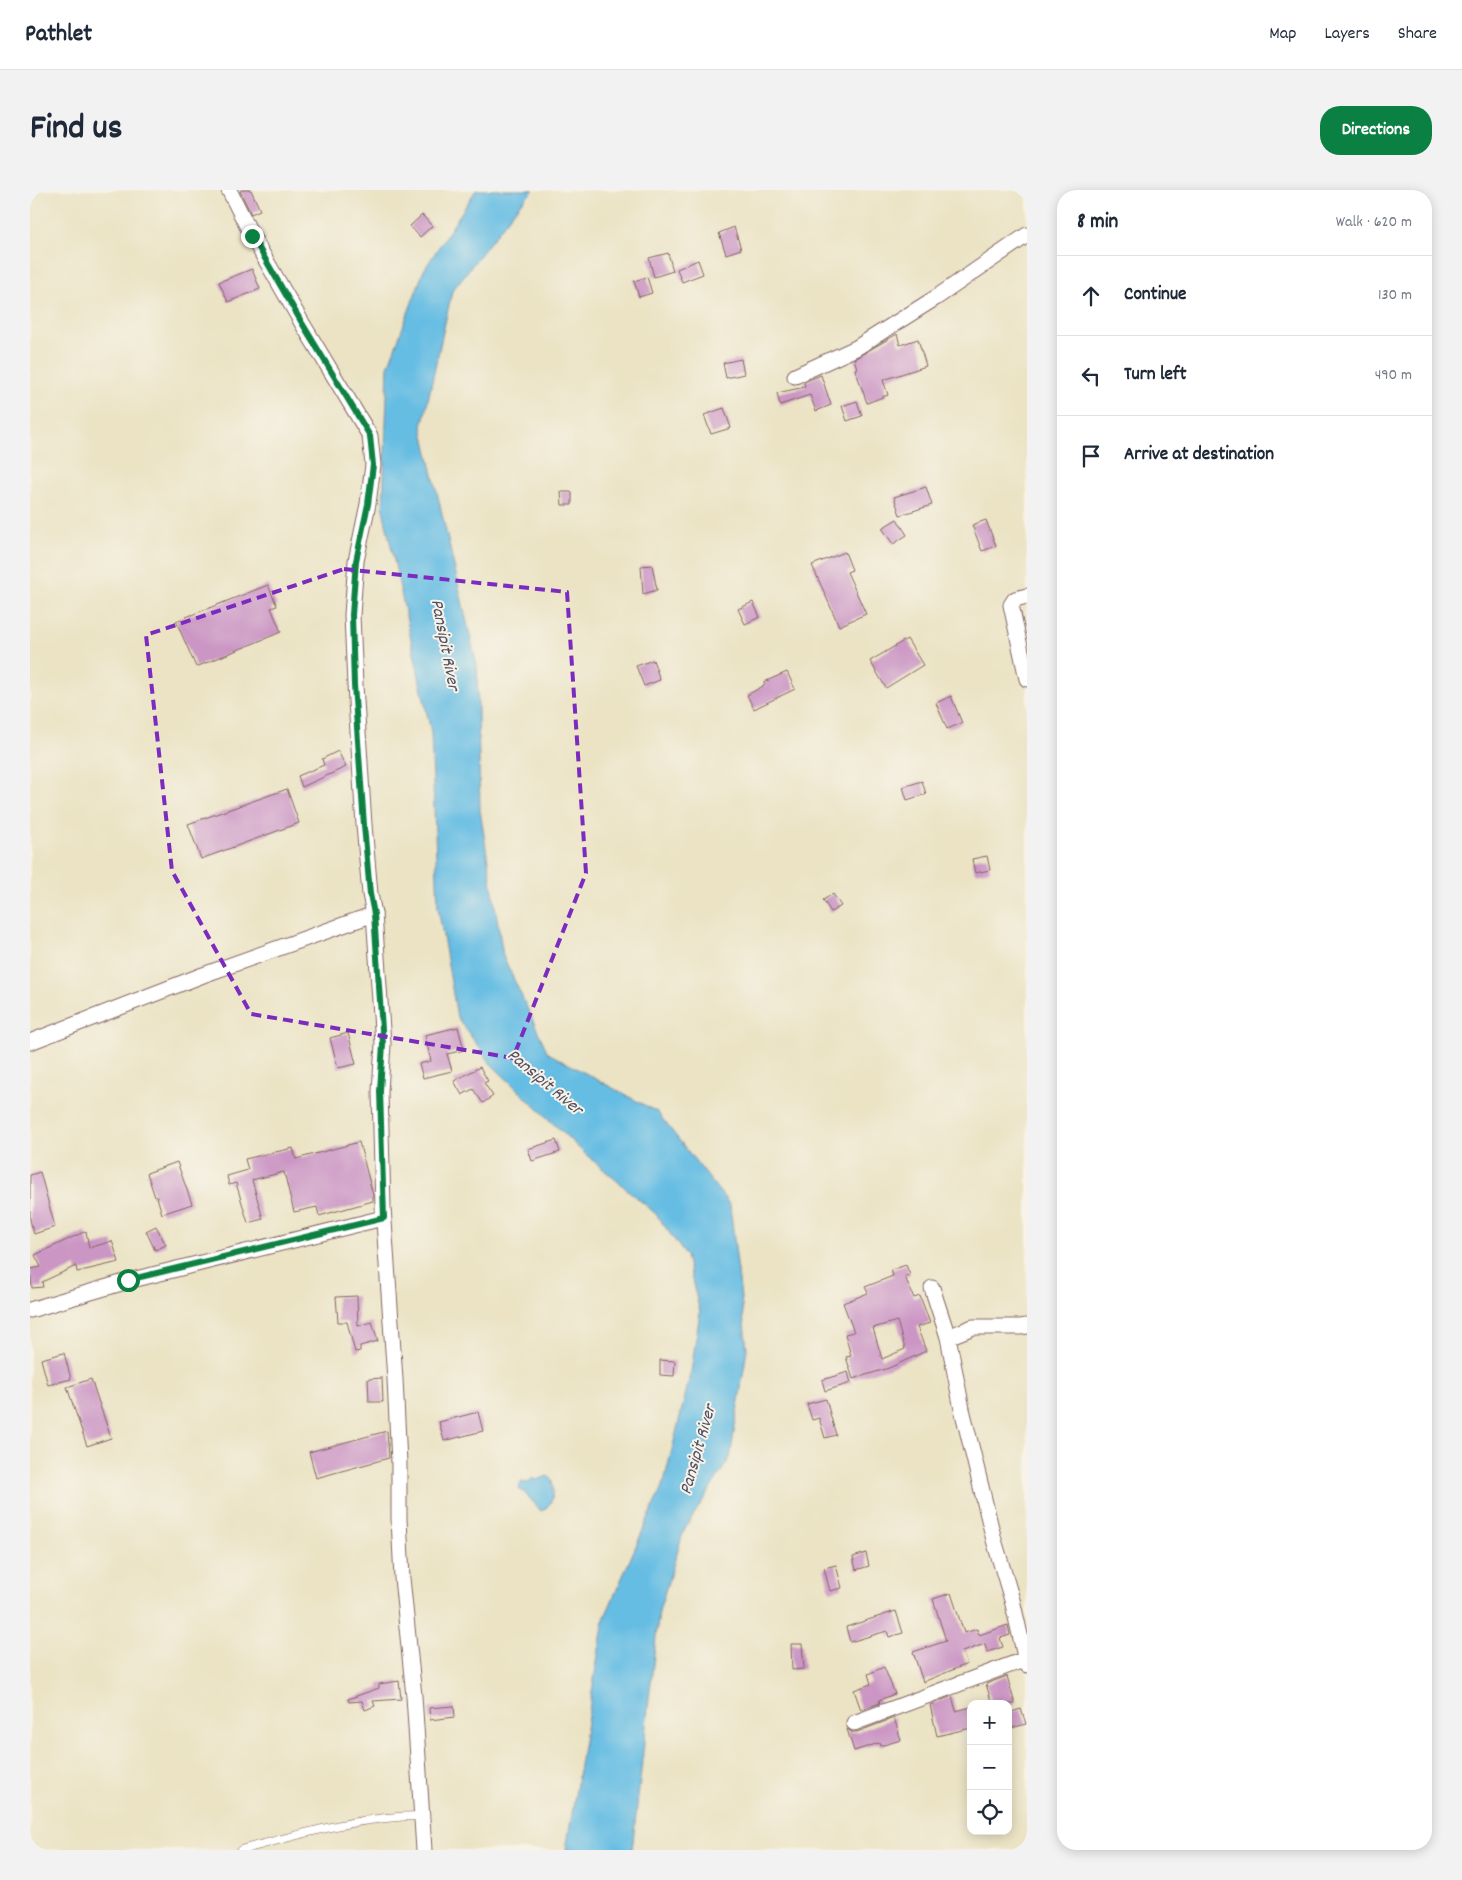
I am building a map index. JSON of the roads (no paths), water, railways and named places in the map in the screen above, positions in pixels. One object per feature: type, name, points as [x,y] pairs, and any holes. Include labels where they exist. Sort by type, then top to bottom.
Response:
[{"type":"street","points":[[229,190],[252,236],[297,315],[370,436],[373,465],[368,504],[356,561],[352,615],[354,685],[383,1044],[380,1091],[384,1218],[395,1379],[402,1578],[414,1696],[424,1850]]},
{"type":"street","points":[[795,376],[856,348],[937,297],[1027,235]]},
{"type":"street","points":[[1027,596],[1015,599],[1011,605],[1027,679]]},
{"type":"street","points":[[30,1042],[203,974],[374,914]]},
{"type":"street","points":[[30,1310],[128,1280],[384,1218]]},
{"type":"street","points":[[854,1723],[1026,1662],[1012,1600],[994,1540],[966,1428],[948,1338],[932,1288]]},
{"type":"street","points":[[948,1338],[973,1327],[1027,1326]]},
{"type":"lane","points":[[241,1850],[340,1824],[401,1816],[422,1816]]},
{"type":"water","name":"Pansipit River","points":[[476,190],[534,190],[519,205],[452,291],[422,427],[477,666],[480,810],[503,956],[548,1053],[657,1112],[730,1205],[747,1349],[730,1458],[684,1530],[659,1611],[632,1850],[566,1850],[604,1619],[664,1482],[691,1372],[700,1312],[686,1256],[656,1214],[583,1152],[491,1064],[457,1017],[438,907],[431,732],[383,509],[388,367],[424,270]]},
{"type":"water","points":[[548,1476],[552,1480],[552,1498],[551,1502],[541,1511],[519,1489],[521,1482],[527,1483],[533,1478],[537,1480]]}]
